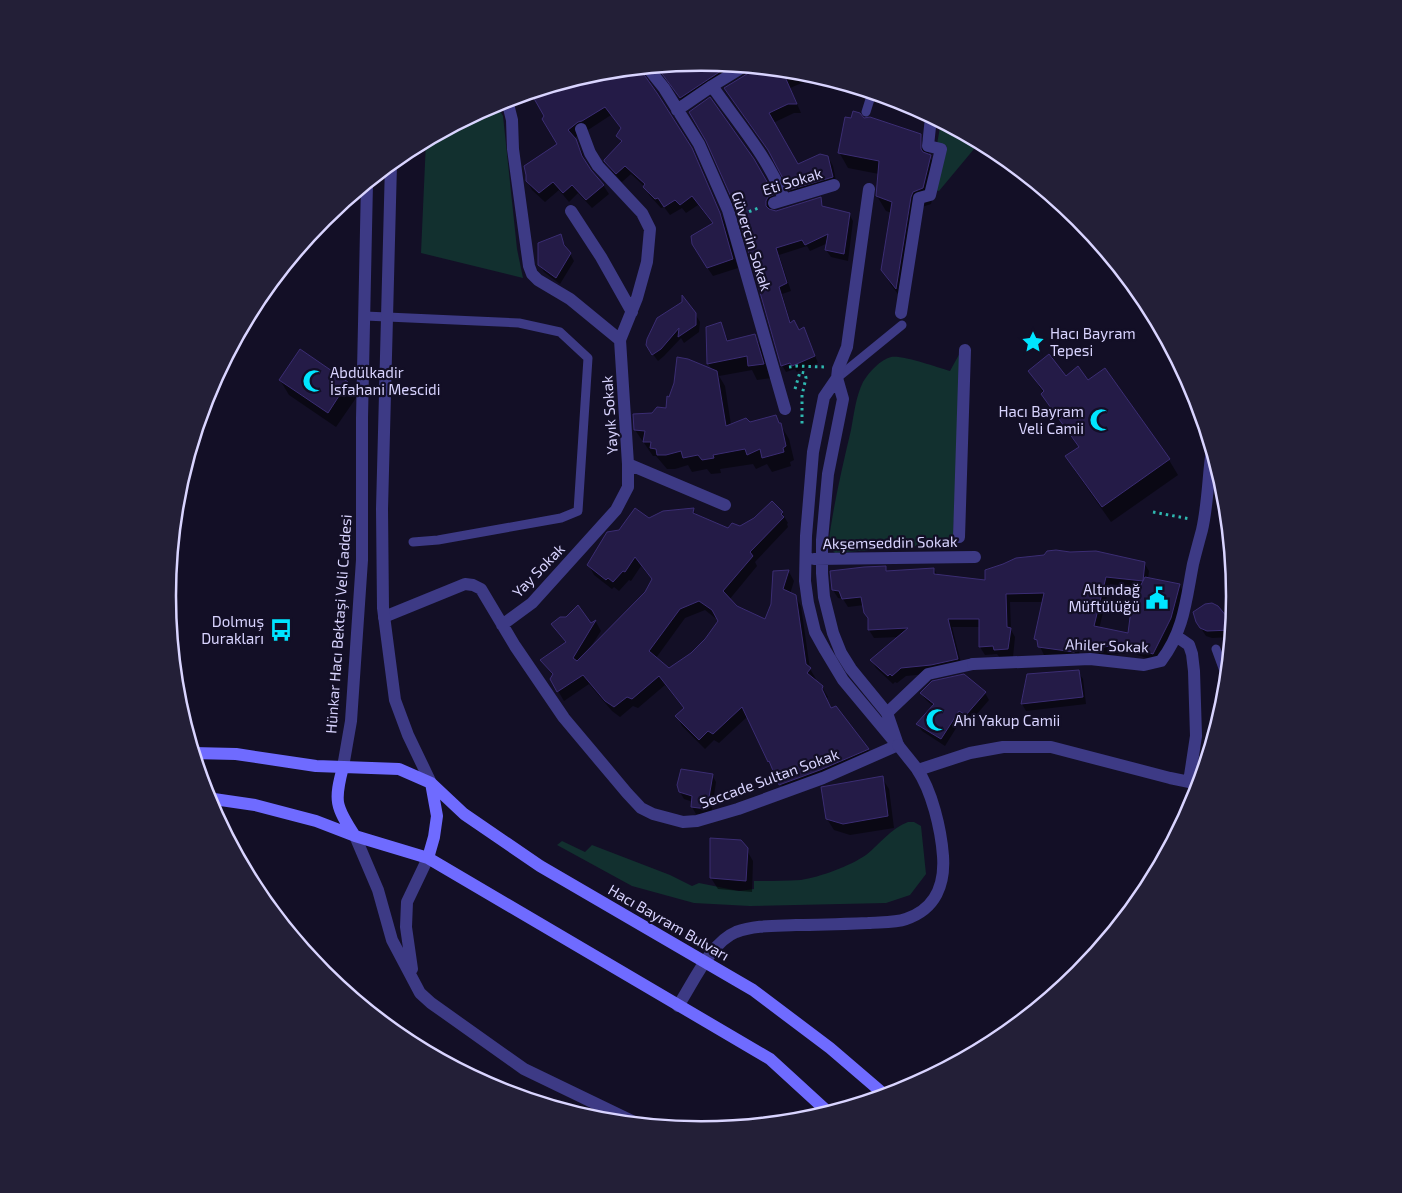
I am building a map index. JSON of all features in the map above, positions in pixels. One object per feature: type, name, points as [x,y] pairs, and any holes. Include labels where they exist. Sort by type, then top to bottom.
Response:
[{"type":"main road","name":"Hacı Bayram Bulvarı","points":[[200,753],[236,754],[316,766],[399,769],[431,783],[464,814],[540,866],[753,990],[830,1048],[880,1090]]},
{"type":"main road","points":[[343,767],[338,788],[338,808],[355,836]]},
{"type":"main road","points":[[428,858],[437,816],[431,783]]},
{"type":"main road","points":[[217,799],[255,805],[316,821],[355,836],[428,858],[770,1060],[823,1107]]},
{"type":"street","points":[[677,110],[735,72]]},
{"type":"street","name":"Güvercin Sokak","points":[[653,74],[664,88],[699,144],[731,218],[785,409]]},
{"type":"street","points":[[712,86],[777,181],[779,201]]},
{"type":"street","points":[[509,108],[512,120],[513,149],[529,266],[532,274],[538,280],[570,299],[620,340],[637,298],[647,262],[650,229],[642,213],[598,166],[584,140],[581,129]]},
{"type":"street","points":[[901,319],[919,198],[930,195],[941,149],[928,146],[930,124]]},
{"type":"street","points":[[391,173],[382,509],[384,617],[395,700],[408,735],[431,783]]},
{"type":"street","name":"Eti Sokak","points":[[779,201],[834,185]]},
{"type":"street","points":[[868,189],[847,347],[838,369],[837,378],[843,398],[828,474],[822,560],[824,598],[833,633],[841,653],[851,669],[887,713],[898,745]]},
{"type":"street","name":"Hünkar Hacı Bektaşi Veli Caddesi","points":[[343,767],[350,721],[362,560],[362,418],[367,192]]},
{"type":"street","points":[[571,211],[632,312]]},
{"type":"street","name":"Yayık Sokak","points":[[620,340],[628,487]]},
{"type":"street","points":[[959,537],[965,350]]},
{"type":"street","points":[[678,1006],[719,943],[734,933],[746,929],[774,926],[883,922],[906,919],[920,912],[934,899],[941,887],[944,867],[942,848],[933,805],[918,770],[843,680],[816,632],[811,619],[805,581],[808,508],[813,452],[824,397],[837,378]]},
{"type":"street","points":[[628,464],[725,505]]},
{"type":"street","name":"Ahiler Sokak","points":[[887,713],[928,674],[973,664],[1090,659],[1144,665],[1161,661],[1170,649],[1186,607],[1203,521],[1209,467]]},
{"type":"street","name":"Yay Sokak","points":[[502,625],[532,603],[616,510],[628,487]]},
{"type":"street","name":"Akşemseddin Sokak","points":[[806,559],[975,557]]},
{"type":"street","points":[[384,617],[465,584],[481,589],[502,625]]},
{"type":"street","name":"Seccade Sultan Sokak","points":[[502,625],[538,682],[610,774],[642,808],[660,817],[683,822],[697,821],[738,809],[822,778],[898,745]]},
{"type":"street","points":[[1176,636],[1189,645],[1192,654],[1196,736],[1194,775]]},
{"type":"street","points":[[918,770],[970,753],[1003,746],[1051,747],[1192,782]]},
{"type":"street","points":[[355,836],[378,890],[392,940],[420,993],[431,1004],[524,1069],[620,1115]]},
{"type":"street","points":[[413,977],[406,927],[407,902],[428,858]]},
{"type":"lane","points":[[866,112],[870,99]]},
{"type":"lane","points":[[365,316],[519,323],[560,332],[588,358],[578,511],[561,518],[438,540],[413,542]]},
{"type":"lane","points":[[837,378],[901,319]]},
{"type":"lane","points":[[1216,649],[1222,665]]},
{"type":"path","name":"Eti Sokak","points":[[731,218],[779,201]]},
{"type":"path","points":[[774,372],[796,366],[813,366]]},
{"type":"path","points":[[790,387],[792,396],[800,372],[805,373],[801,420],[803,427],[818,429]]},
{"type":"path","points":[[1153,512],[1203,521]]},
{"type":"green space","points":[[500,111],[503,116],[517,249],[523,278],[421,253],[426,150],[469,125]]},
{"type":"green space","points":[[940,129],[974,148],[939,191],[935,190],[947,146],[937,144]]},
{"type":"green space","points":[[961,351],[953,543],[835,553],[828,546],[832,517],[856,405],[863,382],[875,367],[891,357],[911,359],[950,371]]},
{"type":"green space","points":[[908,822],[914,822],[921,826],[926,874],[910,895],[886,903],[750,906],[694,903],[632,886],[557,845],[562,841],[585,852],[592,845],[670,875],[692,886],[699,883],[739,891],[754,889],[754,881],[801,880],[843,867],[866,855],[891,832]]},
{"type":"building","points":[[720,72],[680,98],[661,73]]},
{"type":"building","points":[[747,74],[786,78],[797,104],[788,104],[769,113],[798,164],[820,154],[828,156],[833,177],[789,190],[768,150],[724,88]]},
{"type":"building","points":[[644,75],[692,148],[720,213],[733,259],[707,268],[692,244],[691,236],[713,223],[692,196],[680,205],[675,200],[664,207],[658,198],[655,199],[643,187],[645,184],[625,166],[616,174],[604,161],[622,141],[616,136],[621,128],[605,107],[578,122],[568,130],[576,139],[582,156],[591,170],[604,185],[586,200],[572,185],[563,193],[553,182],[539,193],[526,181],[524,166],[557,144],[542,119],[544,116],[534,98],[599,81]]},
{"type":"building","points":[[710,97],[754,159],[770,187],[773,195],[768,197],[766,201],[766,206],[769,209],[776,211],[821,197],[822,206],[850,213],[844,254],[825,250],[828,234],[805,245],[802,240],[776,248],[787,283],[779,287],[790,323],[794,320],[799,330],[804,327],[815,356],[792,366],[790,363],[781,366],[736,208],[706,141],[689,112]]},
{"type":"building","points":[[853,111],[860,113],[864,118],[870,117],[921,134],[921,149],[923,152],[931,155],[923,188],[913,192],[911,197],[896,289],[881,270],[892,202],[876,196],[879,161],[838,153],[845,117],[851,118]]},
{"type":"building","points":[[561,234],[564,245],[571,253],[556,278],[538,265],[538,243]]},
{"type":"building","points":[[682,295],[696,313],[696,325],[678,337],[679,328],[661,349],[652,355],[646,345],[657,318],[682,302]]},
{"type":"building","points":[[721,322],[727,341],[755,334],[764,364],[748,366],[747,356],[707,364],[706,327]]},
{"type":"building","name":"Abdülkadir İsfahani Mescidi","points":[[300,349],[348,382],[328,413],[279,380]]},
{"type":"building","name":"Hacı Bayram Veli Camii","points":[[1049,354],[1066,376],[1078,366],[1088,380],[1105,368],[1170,459],[1102,507],[1065,456],[1079,447],[1041,394],[1044,391],[1028,371]]},
{"type":"building","points":[[677,357],[688,359],[717,371],[726,426],[746,418],[750,422],[776,415],[779,423],[781,423],[786,446],[783,448],[784,452],[762,458],[760,449],[747,455],[745,449],[713,455],[714,458],[702,460],[698,455],[683,458],[681,451],[657,455],[656,449],[650,448],[651,442],[643,442],[645,431],[634,430],[633,414],[652,413],[657,407],[666,408],[667,396],[669,397],[674,383]]},
{"type":"building","points":[[772,501],[783,512],[781,514],[784,517],[750,552],[753,556],[723,591],[737,606],[765,619],[771,604],[773,571],[789,570],[783,589],[796,595],[806,664],[811,668],[807,673],[823,686],[822,689],[831,708],[836,706],[869,749],[779,785],[742,707],[713,734],[708,731],[699,740],[675,716],[684,708],[659,676],[632,699],[627,697],[614,707],[605,701],[583,675],[557,692],[550,679],[553,674],[540,660],[566,642],[551,624],[560,617],[566,617],[578,605],[591,623],[596,620],[573,658],[577,661],[645,592],[652,579],[635,557],[625,572],[623,571],[613,582],[608,578],[606,580],[587,565],[607,532],[619,530],[635,508],[649,518],[663,511],[694,508],[693,513],[728,528],[732,523],[740,526],[754,518]],"holes":[[[699,601],[712,610],[718,621],[705,639],[691,653],[669,668],[649,651],[680,609]]]},
{"type":"building","points":[[1047,551],[1070,552],[1096,551],[1145,562],[1143,581],[1145,577],[1180,584],[1171,618],[1153,654],[1126,645],[1101,647],[1075,643],[1076,651],[1074,652],[1038,647],[1037,640],[1034,639],[1044,593],[1006,594],[1007,627],[1011,628],[1008,649],[994,650],[993,646],[979,647],[979,619],[948,619],[958,659],[931,665],[901,668],[892,676],[890,674],[888,676],[870,660],[908,628],[868,630],[868,618],[864,613],[861,597],[842,599],[839,591],[832,590],[830,571],[886,566],[886,571],[934,568],[934,574],[985,580],[985,570],[1016,558],[1044,555]],"holes":[[[1106,577],[1143,581],[1132,602],[1128,633],[1094,626]]]},
{"type":"building","points":[[1212,603],[1218,606],[1225,615],[1225,630],[1207,631],[1200,628],[1193,612],[1205,604]]},
{"type":"building","points":[[1079,670],[1083,697],[1021,704],[1027,674]]},
{"type":"building","points":[[964,674],[986,692],[966,715],[959,711],[941,739],[916,724],[934,704],[920,693],[932,681]]},
{"type":"building","points":[[681,769],[713,774],[707,809],[691,807],[692,796],[679,792],[677,785]]},
{"type":"building","points":[[883,776],[888,816],[843,824],[826,819],[821,787]]},
{"type":"building","points":[[710,838],[741,840],[748,848],[746,881],[710,878]]},
{"type":"place","name":"Hacı Bayram Tepesi","points":[[1033,342]]},
{"type":"place","name":"Abdülkadir İsfahani Mescidi","points":[[314,381]]},
{"type":"place","name":"Hacı Bayram Veli Camii","points":[[1101,420]]},
{"type":"place","name":"Altındağ Müftülüğü","points":[[1157,598]]},
{"type":"place","name":"Dolmuş Durakları","points":[[281,630]]},
{"type":"place","name":"Ahi Yakup Camii","points":[[937,720]]}]
